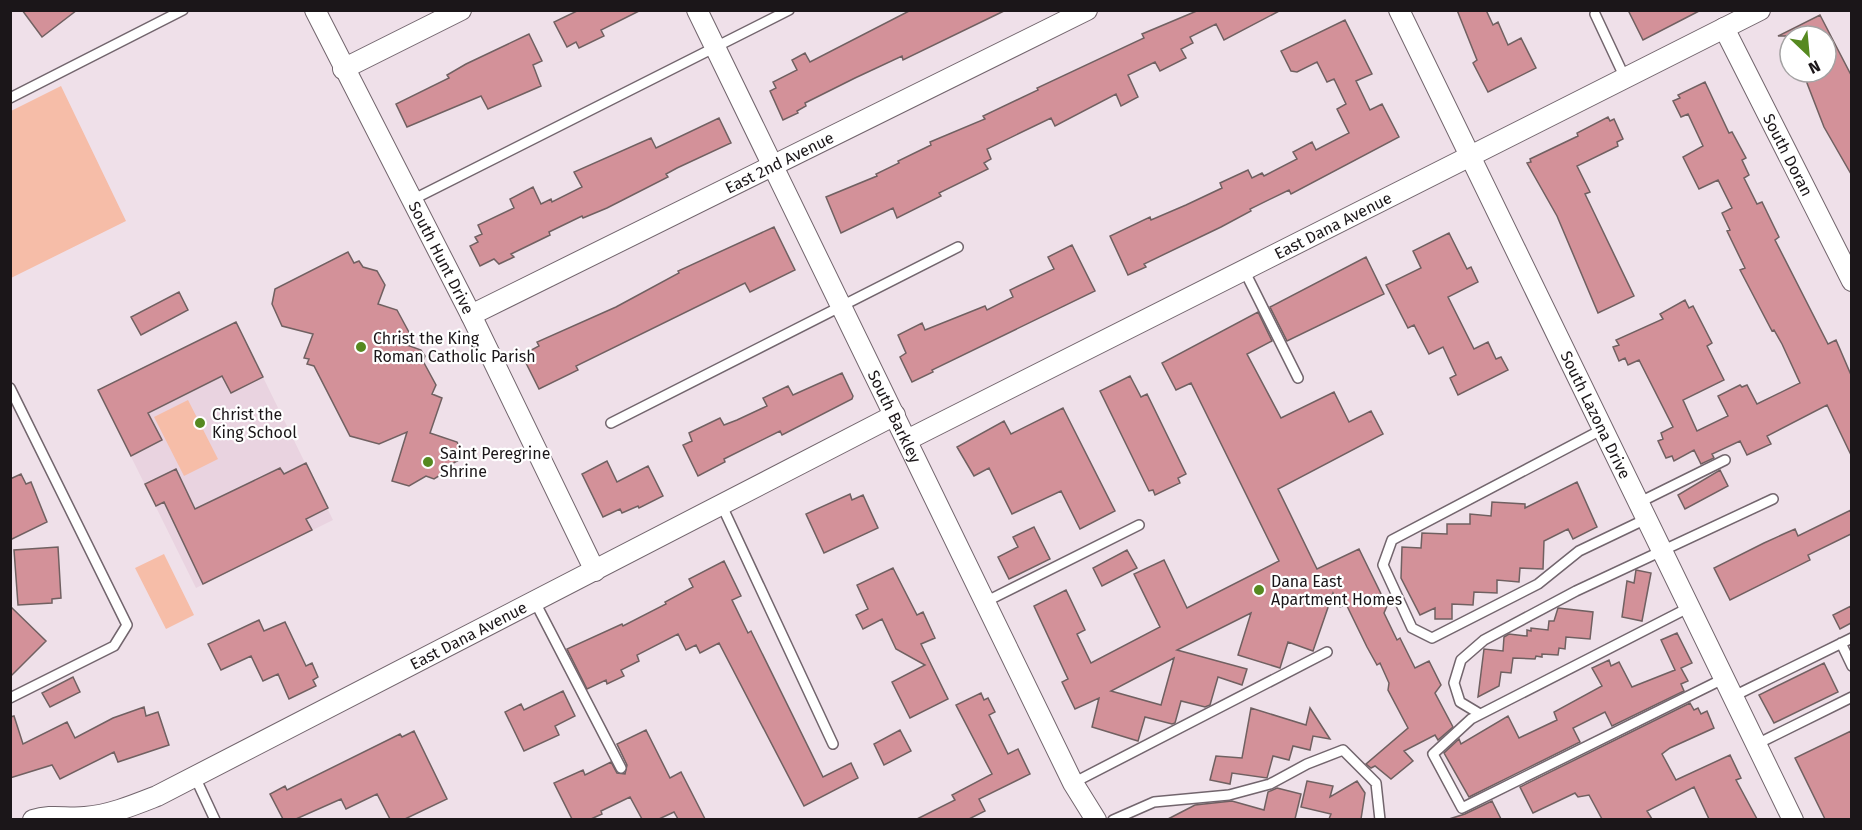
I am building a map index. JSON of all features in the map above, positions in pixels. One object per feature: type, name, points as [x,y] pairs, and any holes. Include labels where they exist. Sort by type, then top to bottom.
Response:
[{"type":"street","name":"South Hunt Drive","points":[[315,10],[471,315],[595,571]]},
{"type":"street","points":[[344,69],[461,10]]},
{"type":"street","name":"South Barkley","points":[[697,10],[1091,818]]},
{"type":"street","name":"East 2nd Avenue","points":[[471,315],[1087,10]]},
{"type":"street","name":"South Lazona Drive","points":[[1399,10],[1793,819]]},
{"type":"street","name":"East Dana Avenue","points":[[907,440],[1625,78],[1732,20],[1760,10]]},
{"type":"street","name":"South Doran","points":[[1732,20],[1851,281]]},
{"type":"street","name":"East Dana Avenue","points":[[33,819],[45,815],[85,818],[126,808],[195,777],[895,415]]},
{"type":"lane","points":[[10,98],[183,10]]},
{"type":"lane","points":[[411,200],[789,10]]},
{"type":"lane","points":[[1596,14],[1625,78]]},
{"type":"lane","points":[[612,423],[958,247]]},
{"type":"lane","points":[[1244,270],[1298,378]]},
{"type":"lane","points":[[10,388],[127,625],[114,646],[10,698]]},
{"type":"lane","points":[[1603,429],[1392,540],[1383,565],[1412,628],[1432,638],[1538,584],[1579,550],[1725,460]]},
{"type":"lane","points":[[1480,714],[1460,702],[1454,682],[1461,660],[1484,640],[1576,591],[1773,499]]},
{"type":"lane","points":[[722,506],[833,744]]},
{"type":"lane","points":[[985,602],[1139,525]]},
{"type":"lane","points":[[535,602],[621,768]]},
{"type":"lane","points":[[1690,607],[1471,719],[1433,754],[1462,808],[1729,687],[1851,638]]},
{"type":"lane","points":[[1840,643],[1851,666]]},
{"type":"lane","points":[[1073,783],[1327,652]]},
{"type":"lane","points":[[1757,744],[1851,697]]},
{"type":"lane","points":[[1113,819],[1154,802],[1229,795],[1270,784],[1307,764],[1343,750],[1376,783],[1380,819]]},
{"type":"lane","points":[[195,777],[215,819]]},
{"type":"shaded area","points":[[61,86],[126,221],[11,278],[11,111]]},
{"type":"shaded area","name":"Christ the King School","points":[[236,322],[333,520],[196,588],[98,390]]},
{"type":"shaded area","points":[[188,400],[218,459],[184,476],[154,417]]},
{"type":"shaded area","points":[[164,554],[194,615],[166,629],[135,568]]},
{"type":"building","points":[[22,10],[77,10],[42,37]]},
{"type":"building","points":[[579,10],[641,10],[601,30],[604,36],[579,48],[576,42],[567,47],[554,22]]},
{"type":"building","points":[[911,10],[1006,10],[903,60],[902,56],[855,78],[805,103],[806,106],[797,111],[798,113],[783,120],[770,91],[776,88],[773,82],[797,70],[792,60],[805,53],[810,62]]},
{"type":"building","points":[[1199,10],[1281,10],[1224,40],[1216,24],[1190,37],[1193,43],[1181,49],[1186,58],[1160,71],[1155,62],[1128,75],[1138,97],[1121,106],[1116,94],[1055,126],[1051,118],[987,149],[991,159],[984,163],[988,169],[939,193],[941,196],[897,218],[893,208],[841,233],[826,197],[877,176],[876,174],[899,163],[898,161],[931,145],[930,142],[985,119],[983,116],[1038,90],[1037,88],[1144,38],[1142,34]]},
{"type":"building","points":[[1457,10],[1486,10],[1493,25],[1498,22],[1508,45],[1521,38],[1536,68],[1488,92],[1473,63],[1477,60]]},
{"type":"building","points":[[1628,10],[1701,10],[1643,40]]},
{"type":"building","points":[[1820,15],[1825,24],[1802,24]]},
{"type":"building","points":[[1345,20],[1372,74],[1356,81],[1370,110],[1382,104],[1399,137],[1291,194],[1289,190],[1250,209],[1251,211],[1144,264],[1146,267],[1128,275],[1110,236],[1222,188],[1220,183],[1248,170],[1252,178],[1262,173],[1264,176],[1297,159],[1293,152],[1312,142],[1316,150],[1349,133],[1337,109],[1346,104],[1334,79],[1327,82],[1317,62],[1297,72],[1291,71],[1281,51]]},
{"type":"building","points":[[529,34],[542,61],[533,65],[541,86],[488,109],[481,96],[407,127],[396,104],[449,78],[447,75],[466,64]]},
{"type":"building","points":[[1838,50],[1851,75],[1851,174],[1824,127],[1807,84],[1838,84]]},
{"type":"building","points":[[1705,82],[1729,133],[1732,132],[1746,158],[1742,160],[1749,175],[1744,178],[1757,204],[1762,202],[1779,237],[1775,240],[1828,344],[1836,340],[1851,375],[1851,455],[1827,405],[1767,436],[1771,444],[1747,455],[1740,441],[1712,454],[1714,458],[1701,464],[1694,450],[1674,461],[1672,456],[1666,458],[1658,441],[1663,439],[1661,433],[1673,427],[1639,360],[1628,365],[1625,358],[1619,361],[1613,347],[1619,345],[1616,340],[1663,319],[1660,314],[1685,300],[1689,308],[1693,306],[1712,343],[1707,346],[1724,380],[1683,400],[1697,431],[1728,416],[1718,396],[1740,385],[1742,387],[1747,385],[1757,404],[1800,383],[1782,344],[1774,330],[1772,331],[1740,270],[1745,268],[1727,231],[1730,230],[1722,213],[1732,208],[1718,180],[1699,189],[1683,157],[1703,146],[1688,114],[1681,117],[1673,101],[1680,98],[1678,95]]},
{"type":"building","points":[[1608,117],[1610,121],[1614,119],[1623,139],[1617,142],[1618,146],[1577,166],[1590,192],[1585,194],[1634,296],[1598,313],[1557,216],[1527,163],[1531,162],[1530,159],[1578,136],[1577,133]]},
{"type":"building","points":[[719,118],[731,143],[677,168],[666,174],[668,177],[607,208],[583,218],[582,216],[549,232],[550,235],[511,254],[514,257],[499,264],[494,259],[480,266],[470,246],[478,242],[475,237],[482,234],[478,225],[514,208],[510,199],[533,187],[541,204],[551,199],[552,202],[582,187],[574,172],[651,138],[656,148]]},
{"type":"building","points":[[774,227],[795,270],[750,292],[745,283],[576,366],[578,370],[539,389],[522,355],[539,346],[537,342],[616,307],[679,273],[678,271]]},
{"type":"building","points":[[1449,233],[1467,269],[1471,267],[1478,282],[1448,297],[1474,349],[1488,342],[1496,359],[1501,357],[1508,370],[1458,395],[1450,378],[1456,375],[1443,347],[1429,354],[1414,325],[1408,328],[1386,285],[1421,268],[1413,251]]},
{"type":"building","points":[[1072,245],[1095,291],[932,370],[933,372],[912,382],[900,357],[906,353],[898,335],[922,323],[925,330],[985,306],[987,310],[1013,297],[1010,290],[1054,269],[1048,257]]},
{"type":"building","name":"Christ the King Roman Catholic Parish","points":[[348,252],[354,263],[359,261],[363,267],[377,271],[385,285],[378,304],[397,310],[411,336],[407,345],[421,350],[425,356],[423,361],[436,385],[432,394],[442,398],[430,433],[457,442],[462,452],[459,460],[448,466],[447,471],[434,479],[426,476],[409,486],[392,481],[407,432],[379,444],[350,436],[314,366],[307,364],[309,359],[304,358],[313,334],[282,326],[272,304],[275,289]]},
{"type":"building","points":[[1366,257],[1384,294],[1287,341],[1270,307]]},
{"type":"building","points":[[179,292],[188,310],[141,335],[131,317]]},
{"type":"building","points":[[1258,312],[1272,341],[1247,354],[1281,418],[1334,392],[1349,422],[1371,411],[1383,434],[1278,489],[1317,569],[1359,549],[1387,606],[1384,613],[1397,640],[1400,638],[1415,668],[1429,661],[1441,685],[1435,693],[1453,727],[1438,740],[1435,735],[1404,751],[1413,761],[1391,779],[1375,766],[1371,768],[1366,764],[1408,728],[1388,690],[1389,683],[1380,663],[1377,665],[1346,604],[1340,607],[1333,593],[1313,651],[1288,642],[1280,668],[1238,655],[1251,613],[1177,650],[1247,669],[1242,685],[1218,677],[1210,705],[1205,707],[1181,701],[1175,723],[1172,724],[1145,717],[1138,741],[1092,727],[1099,698],[1075,709],[1062,682],[1068,679],[1034,606],[1066,590],[1085,630],[1077,634],[1091,663],[1160,627],[1134,574],[1164,560],[1187,608],[1279,561],[1191,383],[1176,390],[1162,363]],"holes":[[[1174,658],[1161,705],[1111,691]]]},
{"type":"building","points":[[236,322],[263,377],[231,393],[222,376],[148,413],[162,440],[131,456],[98,390]]},
{"type":"building","points":[[842,373],[853,396],[852,399],[782,435],[780,431],[724,459],[725,462],[698,476],[683,445],[692,441],[689,433],[720,418],[724,425],[767,406],[763,398],[788,386],[793,395]]},
{"type":"building","points":[[1130,376],[1141,397],[1147,394],[1186,474],[1178,478],[1180,483],[1155,495],[1153,490],[1149,491],[1100,391]]},
{"type":"building","points":[[1063,408],[1115,511],[1080,529],[1061,491],[1012,514],[989,468],[974,476],[957,447],[1004,421],[1011,434]]},
{"type":"building","points":[[607,461],[617,482],[648,466],[663,496],[639,508],[638,506],[622,513],[620,509],[603,517],[582,474]]},
{"type":"building","points":[[306,463],[328,508],[306,519],[312,530],[203,584],[164,502],[156,506],[145,484],[176,469],[195,509],[280,468],[284,474]]},
{"type":"building","points":[[1720,470],[1728,486],[1685,509],[1678,495]]},
{"type":"building","points":[[21,474],[26,484],[31,482],[47,522],[10,540],[10,479]]},
{"type":"building","points":[[1577,482],[1597,527],[1573,539],[1568,529],[1544,541],[1543,569],[1520,568],[1519,582],[1497,580],[1497,593],[1474,592],[1473,605],[1452,604],[1452,619],[1435,619],[1435,608],[1420,615],[1401,578],[1402,547],[1421,548],[1422,533],[1447,534],[1447,524],[1470,524],[1470,514],[1491,516],[1492,502],[1525,504],[1525,508]]},
{"type":"building","points":[[850,494],[852,500],[863,495],[878,528],[824,553],[806,514]]},
{"type":"building","points":[[1851,510],[1851,534],[1808,555],[1810,560],[1730,600],[1714,568],[1795,529],[1798,536]]},
{"type":"building","points":[[1034,527],[1050,559],[1009,579],[998,557],[1018,547],[1013,537]]},
{"type":"building","points":[[58,547],[61,598],[52,599],[52,603],[18,605],[14,550]]},
{"type":"building","points":[[1127,550],[1137,568],[1102,586],[1093,568]]},
{"type":"building","points":[[724,561],[741,596],[732,600],[748,633],[751,631],[823,777],[851,763],[858,778],[804,806],[719,643],[700,653],[696,645],[686,650],[678,634],[637,655],[639,661],[621,670],[624,676],[607,684],[606,680],[587,689],[567,649],[622,624],[623,626],[666,604],[665,602],[693,587],[689,579]]},
{"type":"building","points":[[893,568],[917,615],[923,612],[935,638],[921,644],[948,699],[910,718],[892,682],[925,665],[896,649],[882,619],[863,629],[856,615],[868,609],[857,585]]},
{"type":"building","points":[[1636,570],[1651,573],[1642,621],[1622,617],[1627,581],[1634,583]]},
{"type":"building","points":[[10,606],[46,641],[10,677]]},
{"type":"building","points":[[1851,606],[1851,623],[1840,629],[1833,615]]},
{"type":"building","points":[[1558,608],[1593,612],[1590,639],[1566,637],[1565,649],[1559,648],[1558,655],[1542,654],[1542,657],[1536,656],[1535,659],[1513,658],[1511,673],[1501,672],[1499,686],[1478,697],[1484,649],[1503,651],[1504,637],[1509,634],[1527,636],[1527,630],[1531,631],[1531,628],[1548,630],[1549,621],[1554,621]]},
{"type":"building","points":[[259,620],[264,631],[285,622],[306,666],[312,663],[318,677],[313,680],[316,686],[289,699],[278,674],[263,681],[251,656],[221,670],[208,644]]},
{"type":"building","points":[[1677,633],[1692,663],[1681,668],[1688,681],[1681,684],[1684,691],[1612,726],[1605,712],[1573,728],[1580,742],[1469,797],[1444,753],[1459,739],[1461,744],[1508,716],[1519,738],[1557,720],[1554,712],[1602,686],[1592,668],[1609,660],[1611,666],[1619,662],[1632,687],[1675,670],[1661,640]]},
{"type":"building","points":[[1824,663],[1838,692],[1774,723],[1759,695]]},
{"type":"building","points":[[73,677],[80,692],[50,707],[42,693]]},
{"type":"building","points":[[563,691],[575,716],[555,726],[559,735],[524,751],[505,712],[521,704],[524,710]]},
{"type":"building","points":[[981,693],[984,700],[988,698],[995,712],[989,715],[1008,754],[1018,749],[1030,774],[979,799],[985,811],[969,819],[917,819],[955,800],[952,795],[992,774],[956,705]]},
{"type":"building","points":[[1690,703],[1694,710],[1698,708],[1701,714],[1707,711],[1714,728],[1662,754],[1676,780],[1730,755],[1741,778],[1736,780],[1757,819],[1709,819],[1694,787],[1647,811],[1652,819],[1602,819],[1589,795],[1578,797],[1575,793],[1533,813],[1520,787]]},
{"type":"building","points":[[144,707],[146,716],[158,712],[169,745],[118,762],[114,752],[60,779],[52,765],[10,778],[10,717],[14,716],[23,744],[67,722],[75,738],[113,718]]},
{"type":"building","points":[[1251,708],[1306,725],[1310,708],[1330,739],[1313,736],[1310,750],[1293,746],[1289,760],[1273,756],[1267,778],[1232,773],[1230,784],[1210,780],[1216,756],[1242,758]]},
{"type":"building","points":[[646,730],[670,778],[681,772],[705,819],[678,819],[674,812],[659,819],[642,819],[630,797],[601,811],[602,814],[591,819],[572,819],[554,783],[583,770],[585,775],[611,762],[617,773],[625,774],[627,765],[617,744]]},
{"type":"building","points":[[900,730],[911,751],[884,765],[874,744]]},
{"type":"building","points":[[414,731],[447,799],[405,819],[390,819],[377,794],[346,809],[341,799],[296,819],[283,819],[270,794],[285,786],[287,790],[400,734],[402,737]]},
{"type":"building","points":[[1851,731],[1851,819],[1825,819],[1795,758]]},
{"type":"building","points":[[1307,781],[1333,786],[1330,797],[1357,781],[1365,793],[1361,819],[1329,819],[1331,814],[1301,807]]},
{"type":"building","points":[[1277,788],[1301,794],[1295,819],[1168,819],[1195,805],[1232,801],[1264,810],[1268,792]]},
{"type":"building","points":[[1492,801],[1501,819],[1449,819],[1465,814]]},
{"type":"place","name":"Christ the King Roman Catholic Parish","points":[[361,347]]},
{"type":"place","name":"Christ the King School","points":[[200,423]]},
{"type":"place","name":"Saint Peregrine Shrine","points":[[428,462]]},
{"type":"place","name":"Dana East Apartment Homes","points":[[1259,590]]}]
